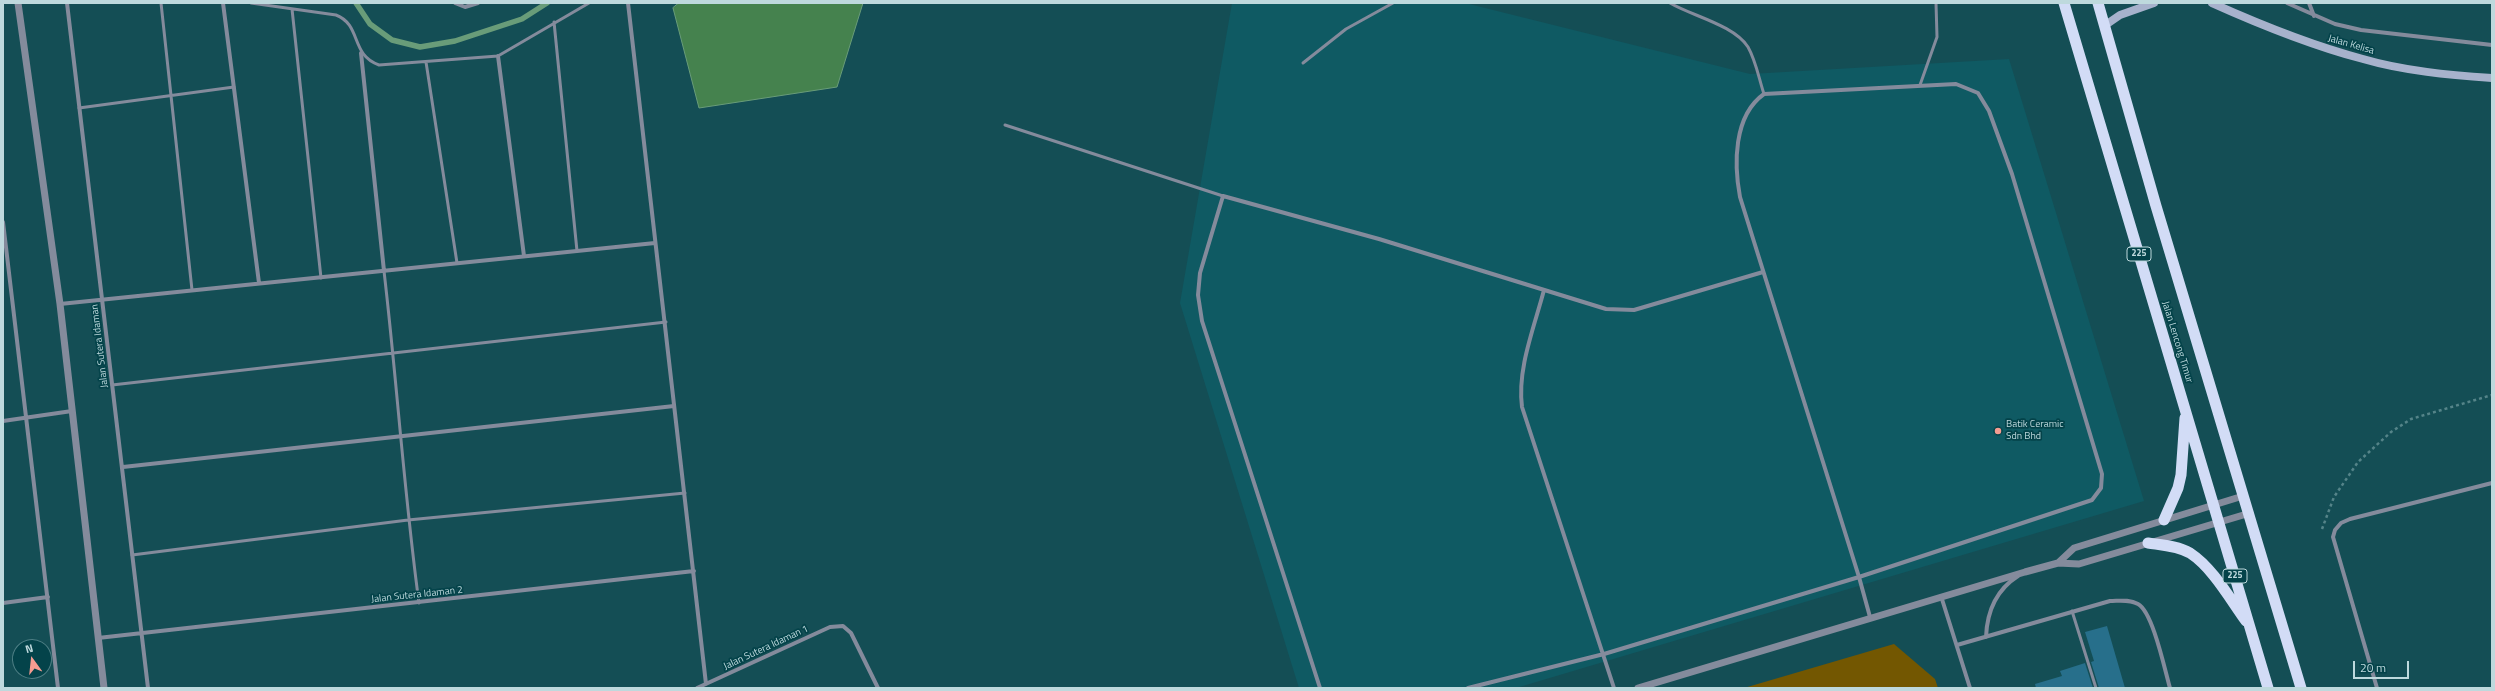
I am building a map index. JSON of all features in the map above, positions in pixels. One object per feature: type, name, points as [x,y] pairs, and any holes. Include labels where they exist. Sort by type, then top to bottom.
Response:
[{"type":"highway","name":"Jalan Lencong Timur","points":[[2064,3],[2218,522],[2252,629],[2268,688]]},
{"type":"highway","name":"Jalan Lencong Timur","points":[[2098,3],[2156,206],[2243,496],[2250,513],[2301,688]]},
{"type":"highway","points":[[2164,520],[2178,488],[2181,475],[2186,412]]},
{"type":"highway","points":[[2148,543],[2178,548],[2190,553],[2215,579],[2252,629]]},
{"type":"main road","points":[[2104,26],[2120,15],[2154,3]]},
{"type":"main road","name":"Jalan Kelisa","points":[[2212,3],[2283,34],[2364,60],[2445,74],[2492,78]]},
{"type":"street","points":[[18,3],[60,304],[104,688]]},
{"type":"street","name":"Jalan Sutera Idaman","points":[[67,3],[148,688]]},
{"type":"street","points":[[224,3],[259,283]]},
{"type":"street","points":[[455,3],[465,7],[478,3]]},
{"type":"street","points":[[628,3],[655,243],[666,322],[674,406],[706,684]]},
{"type":"street","points":[[2287,3],[2335,24],[2361,30],[2492,45]]},
{"type":"street","points":[[2309,3],[2314,16]]},
{"type":"street","points":[[361,53],[384,272]]},
{"type":"street","points":[[498,56],[524,256]]},
{"type":"street","points":[[1468,688],[1604,654],[1858,576],[2092,500],[2101,488],[2099,467],[2012,174],[1989,111],[1978,93],[1968,87],[1956,84],[1764,94],[1746,116],[1741,131],[1735,172],[1740,197],[1858,576],[1870,617]]},
{"type":"street","points":[[1320,688],[1202,321],[1198,295],[1200,273],[1223,196],[1379,239],[1606,309],[1634,310],[1763,272]]},
{"type":"street","points":[[3,222],[58,688]]},
{"type":"street","points":[[60,304],[259,283],[384,272],[577,250],[655,243]]},
{"type":"street","points":[[1544,290],[1522,374],[1520,391],[1522,407],[1614,688]]},
{"type":"street","points":[[123,467],[674,406]]},
{"type":"street","points":[[3,421],[72,411]]},
{"type":"street","points":[[2377,688],[2332,537],[2335,530],[2350,520],[2492,483]]},
{"type":"street","points":[[2058,563],[2074,548],[2243,496]]},
{"type":"street","points":[[1638,688],[1941,596],[2058,563],[2079,564],[2250,513]]},
{"type":"street","name":"Jalan Sutera Idaman 2","points":[[98,638],[694,571]]},
{"type":"street","points":[[1986,637],[1989,612],[1994,601],[2008,584],[2025,572]]},
{"type":"street","points":[[1941,596],[1970,688]]},
{"type":"street","points":[[3,603],[48,597]]},
{"type":"street","points":[[1957,645],[2072,611],[2110,601],[2125,600],[2139,604],[2148,617],[2170,688]]},
{"type":"street","name":"Jalan Sutera Idaman 1","points":[[697,688],[830,627],[843,626],[851,633],[878,688]]},
{"type":"lane","points":[[161,3],[192,290]]},
{"type":"lane","points":[[251,3],[336,15],[345,18],[350,24],[361,53],[368,61],[379,65],[498,56],[589,3]]},
{"type":"lane","points":[[1303,63],[1346,29],[1393,3]]},
{"type":"lane","points":[[1670,3],[1700,16],[1740,38],[1747,46],[1764,94]]},
{"type":"lane","points":[[1920,86],[1937,37],[1936,3]]},
{"type":"lane","points":[[292,9],[321,278]]},
{"type":"lane","points":[[554,22],[577,250]]},
{"type":"lane","points":[[426,62],[457,263]]},
{"type":"lane","points":[[80,108],[234,87]]},
{"type":"lane","points":[[1005,125],[1223,196]]},
{"type":"lane","points":[[384,272],[394,352],[408,520],[419,603]]},
{"type":"lane","points":[[112,385],[666,322]]},
{"type":"lane","points":[[132,555],[408,520],[685,493]]},
{"type":"lane","points":[[2072,611],[2096,688]]},
{"type":"path","points":[[2322,529],[2334,497],[2358,462],[2391,432],[2411,419],[2492,395]]},
{"type":"shaded area","points":[[679,3],[863,3],[837,87],[699,108],[673,8]]},
{"type":"shaded area","points":[[1232,3],[1465,3],[1750,74],[2009,59],[2144,501],[1516,688],[1299,688],[1180,303]]},
{"type":"shaded area","points":[[1894,644],[1935,679],[1938,688],[1744,688]]},
{"type":"building","points":[[2107,626],[2125,688],[2099,688],[2091,662],[2094,661],[2085,632]]},
{"type":"building","points":[[2085,663],[2093,688],[2036,688],[2035,684],[2062,676],[2060,671]]},
{"type":"waterway","points":[[356,3],[370,24],[392,40],[420,47],[455,41],[522,19],[547,3]]},
{"type":"place","name":"Batik Ceramic Sdn Bhd","points":[[1998,431]]}]
